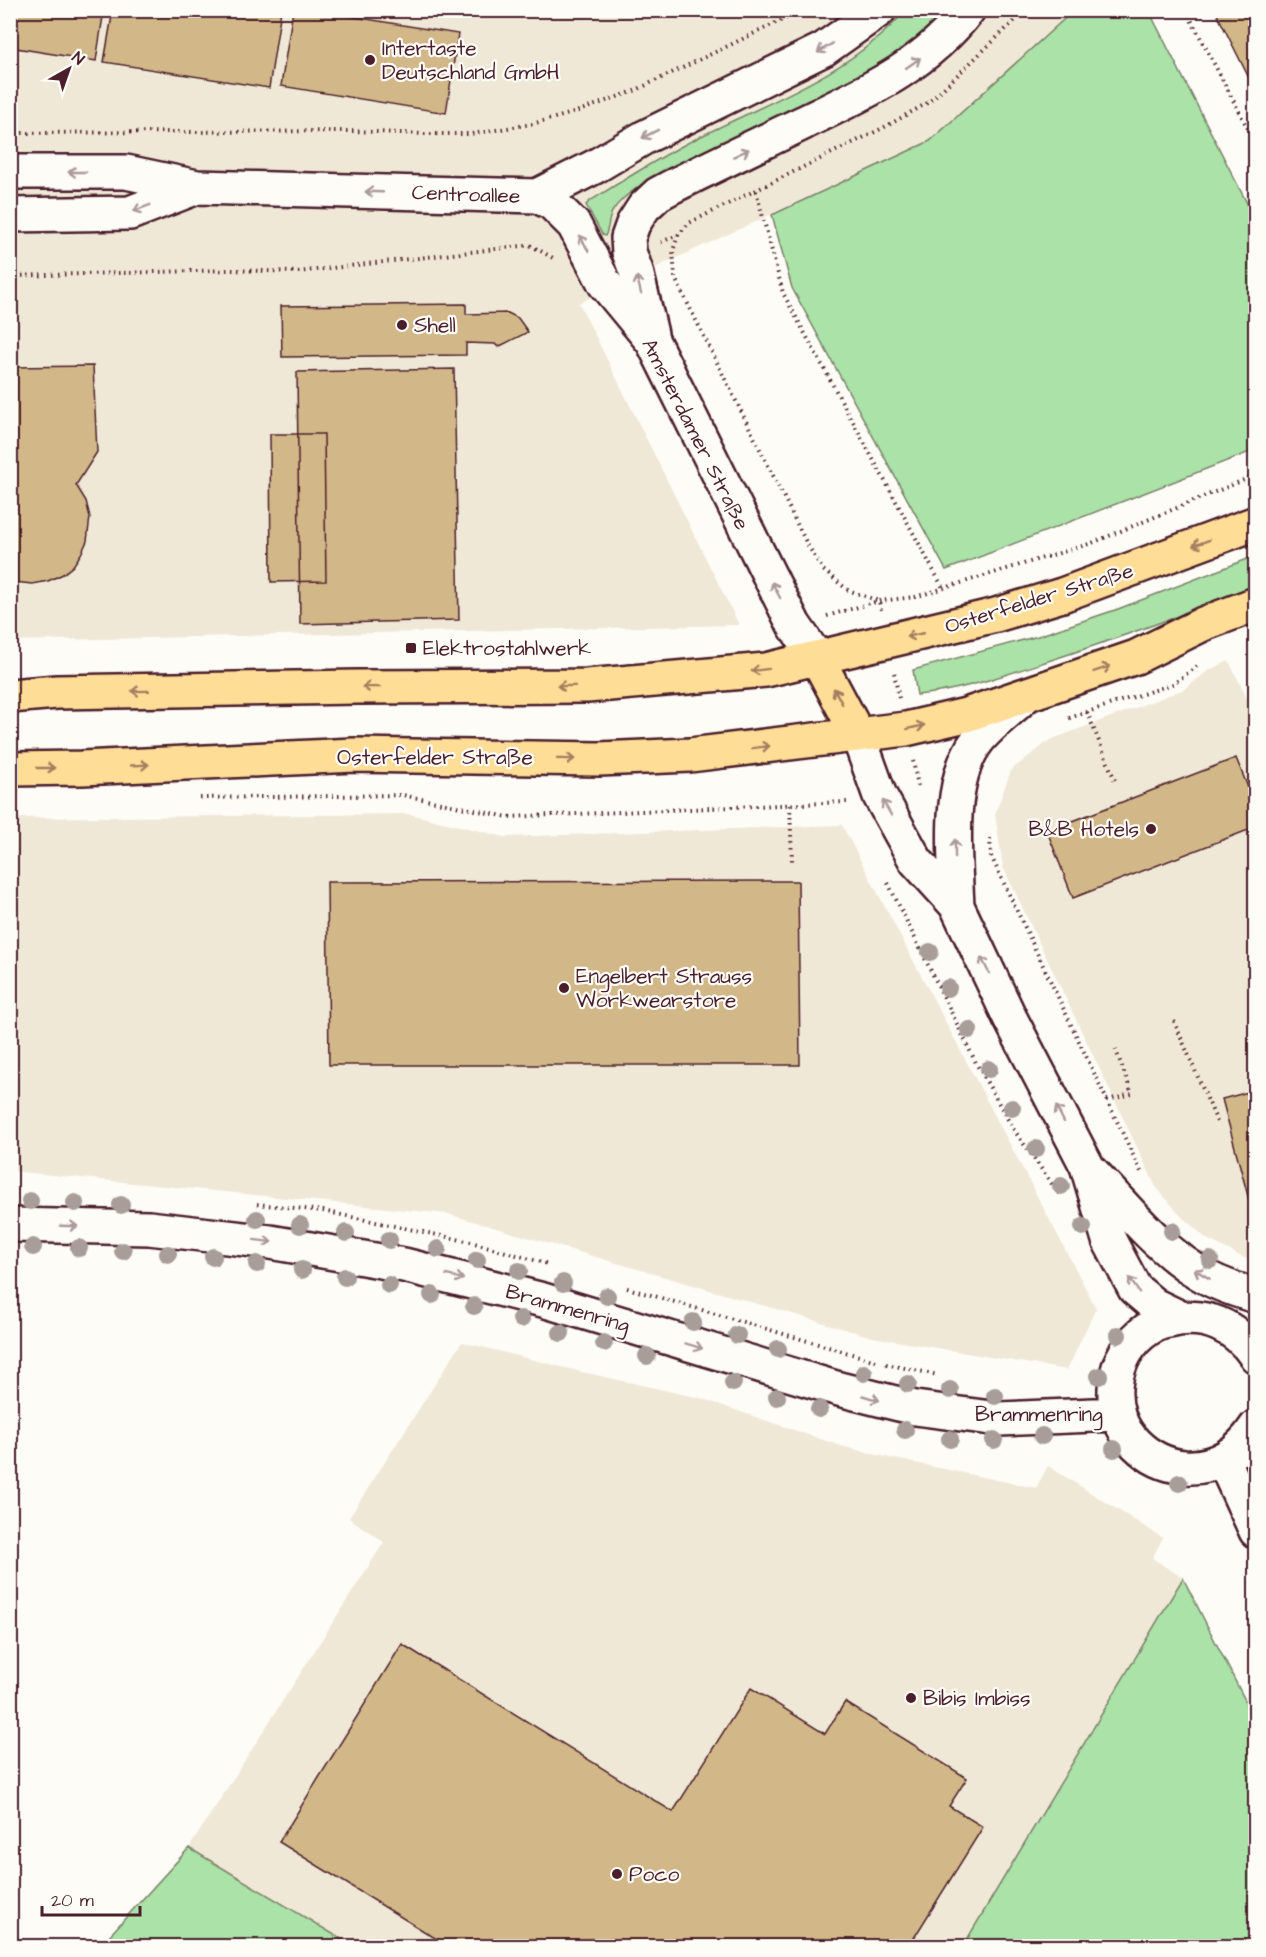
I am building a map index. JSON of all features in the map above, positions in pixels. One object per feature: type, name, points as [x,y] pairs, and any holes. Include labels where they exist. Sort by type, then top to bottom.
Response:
[{"type":"main road","name":"Osterfelder Straße","points":[[10,696],[68,692],[346,687],[586,686],[766,670],[996,615],[1062,595],[1256,523]]},
{"type":"main road","name":"Osterfelder Straße","points":[[10,769],[82,768],[354,755],[622,758],[690,755],[906,729],[966,715],[1136,657],[1203,624],[1256,604]]},
{"type":"main road","points":[[817,658],[858,735]]},
{"type":"street","name":"Centroallee","points":[[10,215],[130,213],[197,187],[537,196],[596,166],[645,136],[824,49],[879,10]]},
{"type":"street","points":[[652,342],[628,245],[633,224],[644,207],[658,194],[671,187],[870,90],[911,66],[946,38],[968,10]]},
{"type":"street","points":[[10,172],[126,172],[197,187]]},
{"type":"street","name":"Amsterdamer Straße","points":[[537,196],[552,203],[574,225],[605,284],[652,342],[794,625],[817,658]]},
{"type":"street","name":"Brammenring","points":[[957,906],[955,805],[957,788],[978,740],[1025,696]]},
{"type":"street","name":"Brammenring","points":[[858,735],[880,796],[916,861],[957,906],[1010,1018],[1087,1166],[1109,1240],[1135,1289],[1154,1305],[1181,1318]]},
{"type":"street","name":"Brammenring","points":[[1087,1166],[1145,1228],[1186,1264],[1228,1288],[1256,1296]]},
{"type":"street","name":"Brammenring","points":[[10,1225],[149,1228],[270,1242],[404,1264],[543,1300],[849,1392],[915,1408],[999,1419],[1118,1414]]},
{"type":"street","name":"Brammenring","points":[[1254,1351],[1232,1330],[1193,1317],[1150,1327],[1126,1352],[1120,1363],[1114,1392],[1122,1427],[1132,1440],[1152,1458],[1175,1466],[1203,1466],[1223,1459],[1242,1446],[1256,1427]]},
{"type":"street","points":[[1223,1459],[1256,1531]]},
{"type":"path","points":[[10,133],[354,130],[471,134],[542,122],[634,91],[803,10]]},
{"type":"path","points":[[1186,10],[1256,144]]},
{"type":"path","points":[[756,191],[783,293],[943,588]]},
{"type":"path","points":[[678,235],[673,251],[675,278],[807,544],[823,570],[848,590],[879,601]]},
{"type":"path","points":[[794,625],[879,601],[915,597],[1092,543],[1256,475]]},
{"type":"path","points":[[879,601],[918,786]]},
{"type":"path","points":[[1066,719],[1173,684],[1209,658]]},
{"type":"path","points":[[1087,712],[1116,783]]},
{"type":"path","points":[[189,798],[403,795],[508,817],[845,803],[962,774]]},
{"type":"path","points":[[845,803],[851,812]]},
{"type":"path","points":[[790,805],[792,861]]},
{"type":"path","points":[[990,833],[991,856],[1144,1180]]},
{"type":"path","points":[[888,882],[977,1065],[1014,1130],[1063,1200]]},
{"type":"path","points":[[1174,1021],[1217,1122]]},
{"type":"path","points":[[1107,1100],[1132,1094],[1114,1045]]},
{"type":"shaded area","points":[[10,11],[1073,11],[930,141],[579,303],[739,625],[11,641]]},
{"type":"shaded area","points":[[1229,661],[1256,717],[1255,1261],[1244,1258],[1207,1239],[1182,1217],[1156,1187],[1003,867],[995,814],[1011,770],[1050,740],[1185,689],[1209,670]]},
{"type":"shaded area","points":[[409,814],[505,837],[842,825],[1096,1308],[1067,1370],[872,1337],[448,1214],[11,1171],[10,818]]},
{"type":"shaded area","points":[[462,1342],[700,1398],[841,1446],[881,1456],[1036,1488],[1048,1466],[1163,1538],[1152,1558],[1183,1578],[962,1946],[353,1946],[189,1848],[384,1542],[349,1518]]},
{"type":"green space","points":[[905,11],[951,11],[900,54],[859,78],[641,185],[615,208],[605,236],[602,234],[586,205],[590,201],[680,147],[828,73],[856,55]]},
{"type":"green space","points":[[1073,11],[1149,11],[1255,219],[1255,450],[946,570],[792,288],[772,215],[930,141]]},
{"type":"green space","points":[[1255,556],[1255,586],[1151,626],[1014,672],[966,686],[917,695],[913,670],[1038,636],[1118,609]]},
{"type":"green space","points":[[1183,1578],[1255,1720],[1255,1946],[963,1946]]},
{"type":"green space","points":[[189,1848],[353,1946],[100,1946]]},
{"type":"building","points":[[10,10],[104,10],[96,61],[10,47]]},
{"type":"building","points":[[113,10],[281,10],[269,88],[104,62]]},
{"type":"building","name":"Intertaste Deutschland GmbH","points":[[293,10],[312,10],[458,34],[446,113],[281,86]]},
{"type":"building","points":[[1215,10],[1256,10],[1256,81],[1251,82]]},
{"type":"building","name":"Shell","points":[[466,304],[466,314],[508,313],[518,318],[528,332],[498,347],[495,344],[466,343],[466,355],[282,357],[281,306]]},
{"type":"building","points":[[93,366],[97,452],[76,485],[86,501],[90,517],[87,541],[73,566],[63,574],[48,581],[32,584],[10,581],[10,367]]},
{"type":"building","points":[[454,369],[459,620],[300,624],[297,372]]},
{"type":"building","points":[[270,434],[324,434],[326,581],[271,582]]},
{"type":"building","name":"B&B Hotels","points":[[1236,758],[1256,807],[1256,827],[1073,898],[1047,831]]},
{"type":"building","name":"Engelbert Strauss Workwearstore","points":[[798,881],[800,1065],[329,1065],[327,882]]},
{"type":"building","points":[[1256,1090],[1256,1226],[1222,1099]]},
{"type":"building","points":[[402,1644],[673,1812],[751,1688],[825,1734],[845,1702],[967,1778],[949,1806],[983,1827],[909,1946],[448,1946],[279,1842]]},
{"type":"place","name":"Intertaste Deutschland GmbH","points":[[370,60]]},
{"type":"place","name":"Shell","points":[[402,325]]},
{"type":"place","name":"Elektrostahlwerk","points":[[411,648]]},
{"type":"place","name":"B&B Hotels","points":[[1151,829]]},
{"type":"place","name":"Engelbert Strauss Workwearstore","points":[[564,988]]},
{"type":"place","name":"Bibis Imbiss","points":[[911,1698]]},
{"type":"place","name":"Poco","points":[[617,1874]]}]
